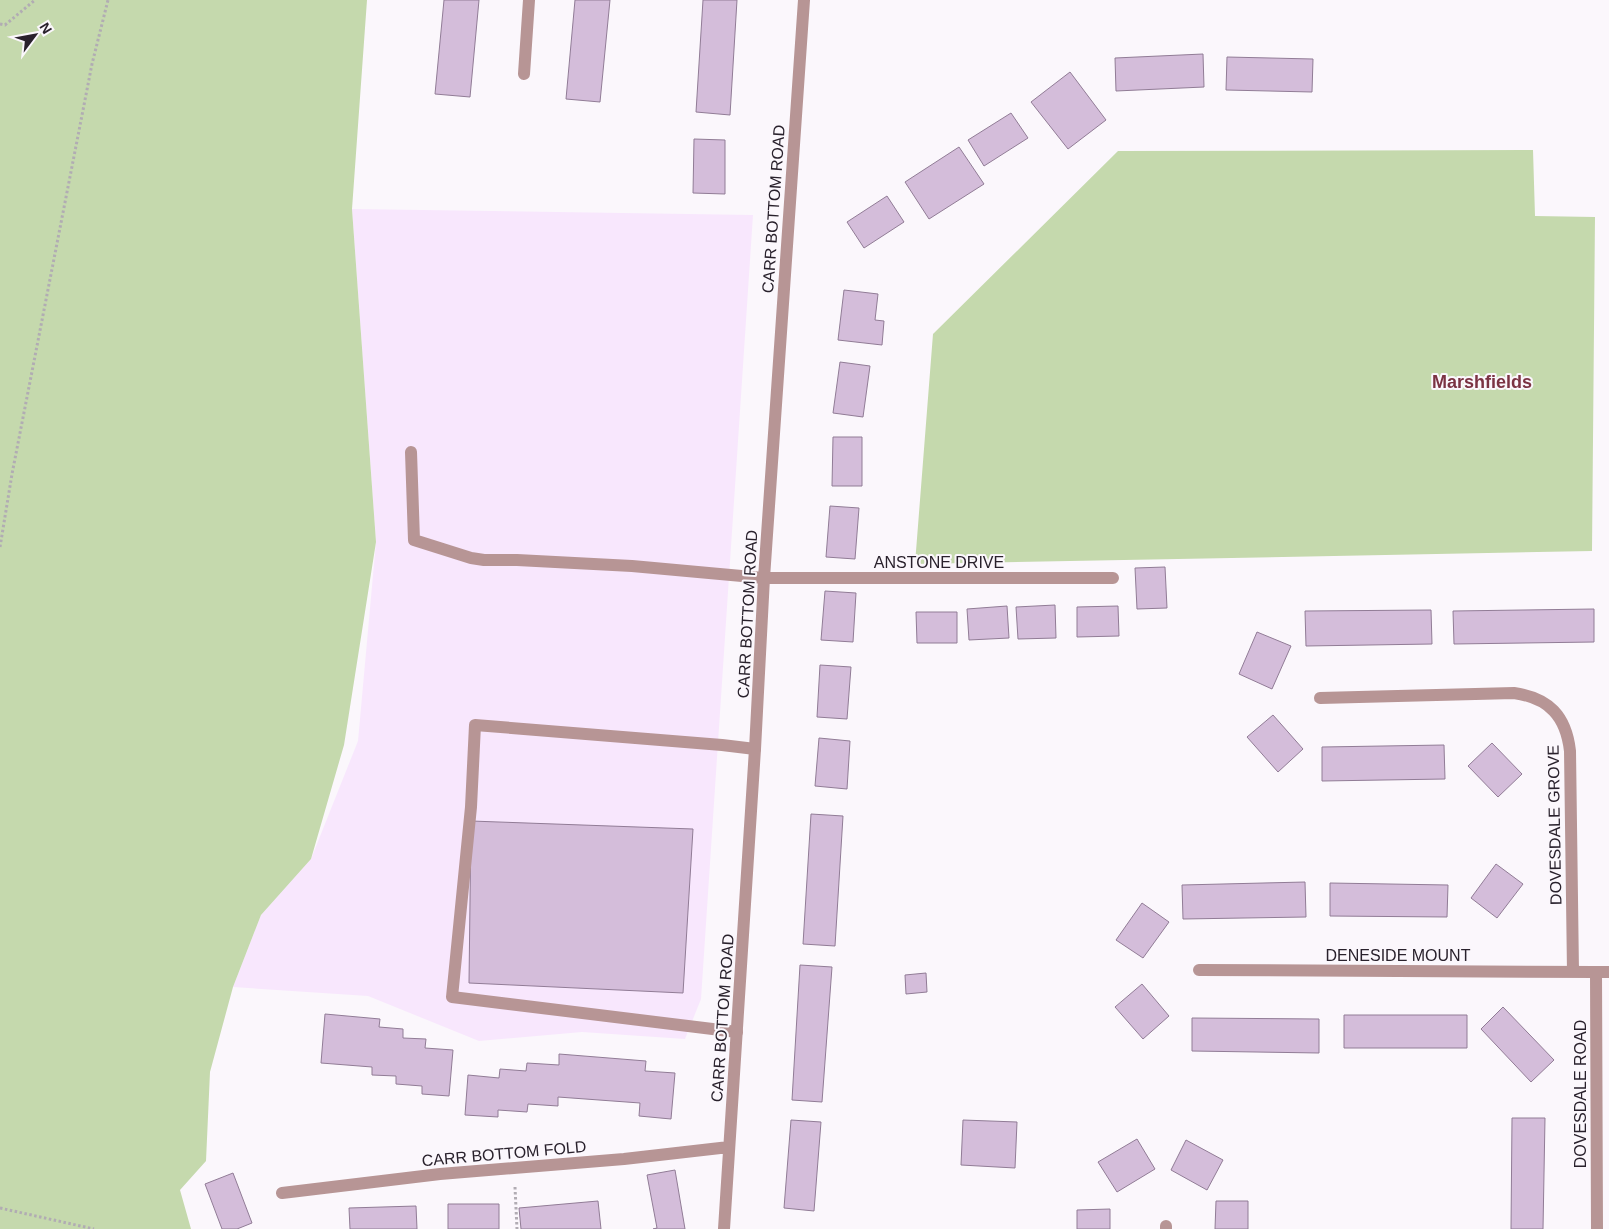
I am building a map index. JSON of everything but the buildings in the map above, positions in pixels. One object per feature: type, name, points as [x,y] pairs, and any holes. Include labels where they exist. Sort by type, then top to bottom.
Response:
[{"type":"street","points":[[524,74],[529,0]]},
{"type":"street","name":"CARR BOTTOM ROAD","points":[[724,1229],[756,750],[764,578],[804,0]]},
{"type":"street","name":"ANSTONE DRIVE","points":[[411,452],[414,540],[471,558],[632,566],[764,578],[1113,578]]},
{"type":"street","name":"DOVESDALE GROVE","points":[[1320,698],[1514,693],[1528,695],[1542,701],[1553,710],[1563,722],[1569,736],[1573,972]]},
{"type":"street","points":[[737,1032],[452,997],[471,807],[475,725],[712,744],[756,750]]},
{"type":"street","name":"DENESIDE MOUNT","points":[[1199,970],[1602,972]]},
{"type":"street","name":"DOVESDALE ROAD","points":[[1597,1229],[1602,972]]},
{"type":"street","name":"CARR BOTTOM FOLD","points":[[282,1193],[514,1167],[624,1159],[729,1147]]},
{"type":"path","points":[[0,24],[5,25],[35,0]]},
{"type":"path","points":[[0,547],[12,474],[88,84],[108,0]]},
{"type":"path","points":[[514,1167],[517,1229]]},
{"type":"path","points":[[0,1208],[94,1229]]},
{"type":"shaded area","points":[[352,209],[753,215],[701,999],[685,1039],[582,1032],[479,1041],[368,996],[233,987],[261,915],[311,859],[358,741],[376,542]]},
{"type":"green space","points":[[0,0],[367,0],[352,209],[376,542],[344,745],[311,859],[261,915],[233,987],[210,1072],[206,1161],[180,1190],[191,1229],[0,1229]]},
{"type":"green space","points":[[1533,150],[1535,216],[1595,217],[1592,551],[915,564],[933,334],[1118,151]]},
{"type":"district","name":"Marshfields","points":[[1482,382]]}]
